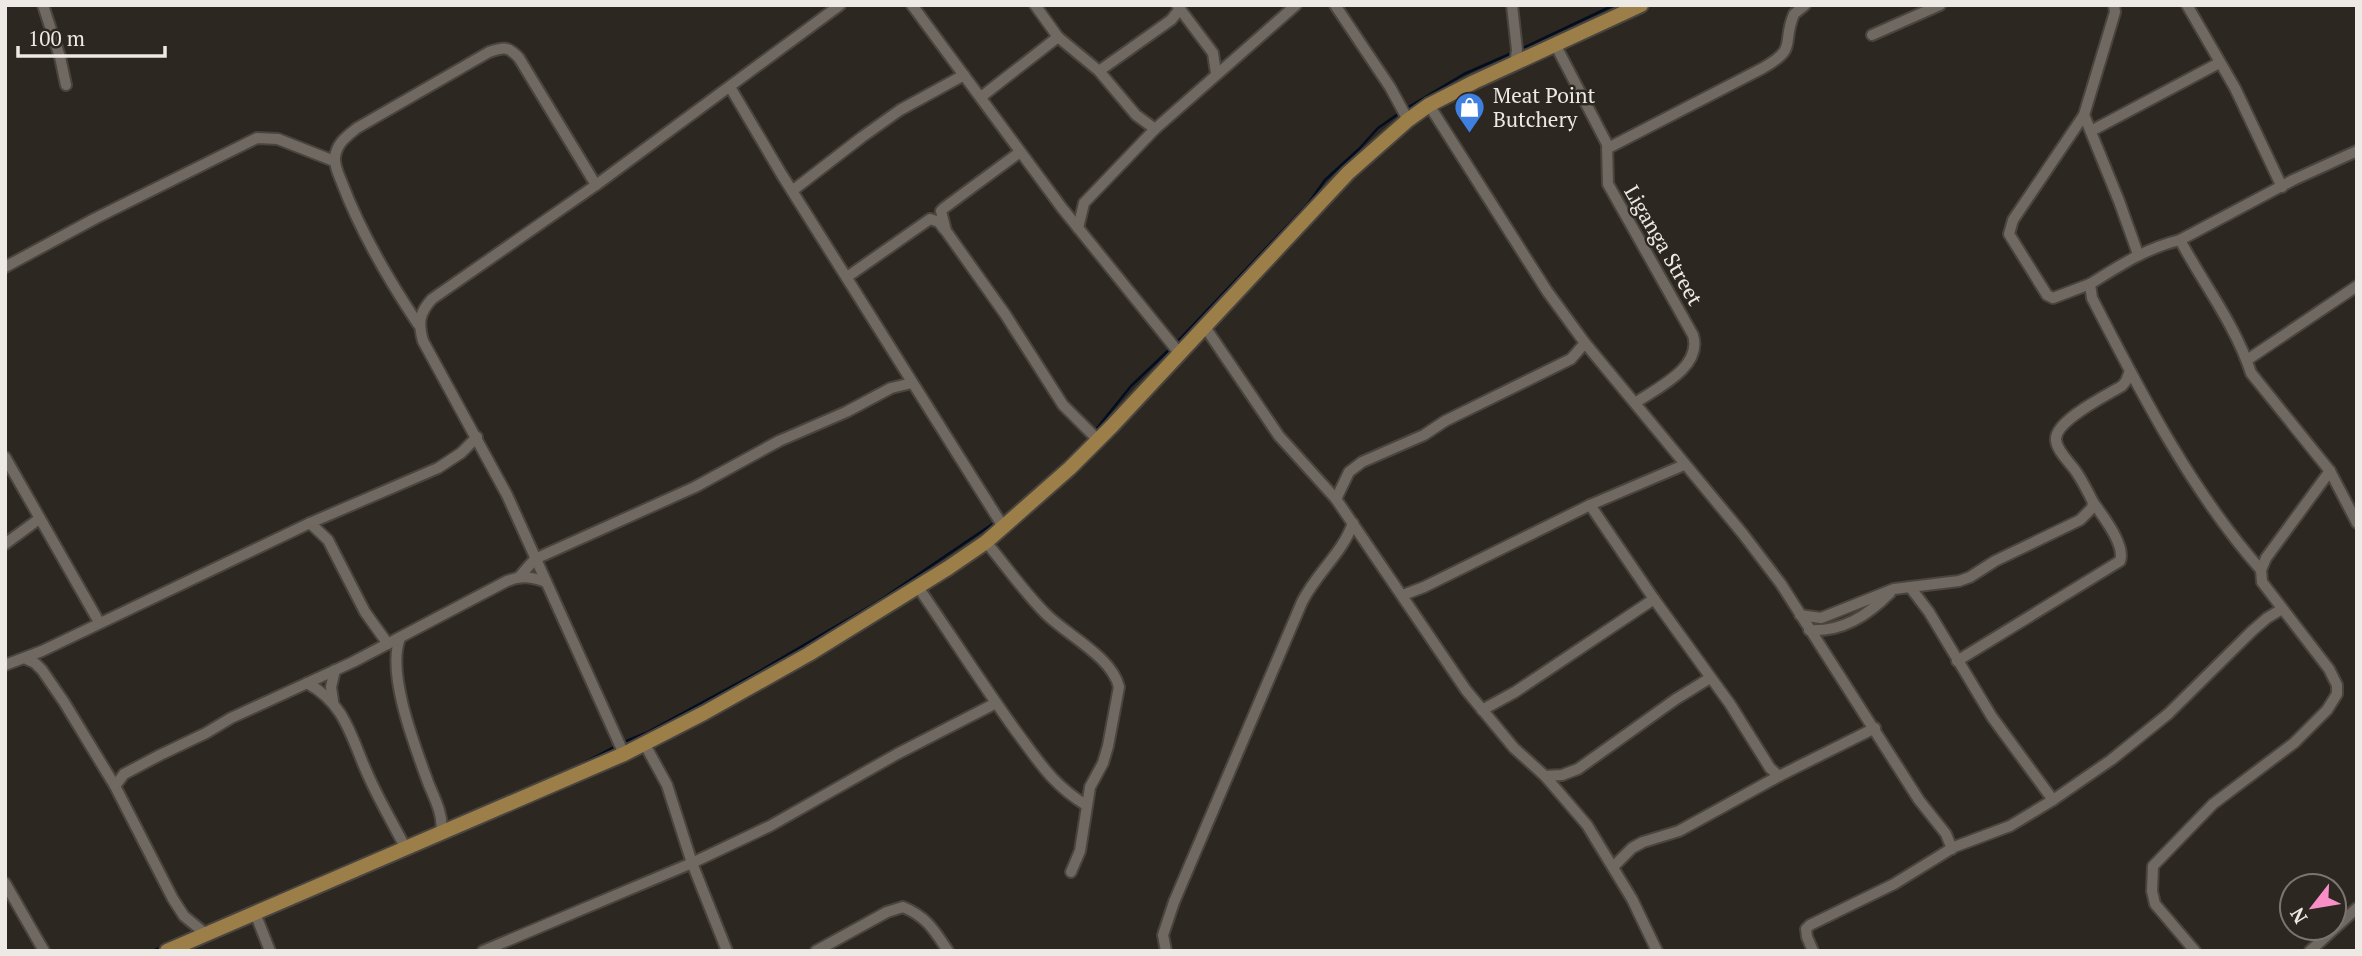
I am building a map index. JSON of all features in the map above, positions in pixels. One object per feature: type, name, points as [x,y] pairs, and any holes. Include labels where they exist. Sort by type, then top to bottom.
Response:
[{"type":"main road","points":[[167,951],[624,754],[798,661],[918,587],[986,542],[1070,468],[1348,173],[1408,120],[1429,105],[1642,5]]},
{"type":"street","points":[[43,5],[66,85]]},
{"type":"street","points":[[418,324],[424,307],[432,299],[596,186],[840,5]]},
{"type":"street","points":[[912,5],[1062,208],[1180,354]]},
{"type":"street","points":[[1035,5],[1058,37],[1099,71],[1136,116],[1155,129]]},
{"type":"street","points":[[1078,228],[1084,203],[1155,129],[1296,5]]},
{"type":"street","points":[[1335,5],[1390,87],[1408,120]]},
{"type":"street","points":[[1511,5],[1517,50],[1515,63]]},
{"type":"street","points":[[1610,147],[1781,57],[1787,49],[1794,14],[1805,5]]},
{"type":"street","points":[[1872,35],[1940,5]]},
{"type":"street","points":[[2115,5],[2084,115],[2014,220],[2010,234],[2047,295],[2053,298],[2090,284],[2138,254],[2180,240],[2357,151]]},
{"type":"street","points":[[2188,5],[2235,88],[2282,187]]},
{"type":"street","points":[[1099,71],[1171,20],[1178,7],[1213,53],[1216,73]]},
{"type":"street","points":[[981,97],[1058,37]]},
{"type":"street","name":"Liganga Street","points":[[1556,46],[1607,144],[1608,184],[1696,343],[1694,352],[1683,368],[1635,403]]},
{"type":"street","points":[[596,186],[519,58],[510,48],[503,47],[489,52],[357,128],[337,147],[334,161],[365,236],[393,287],[418,324],[423,341],[507,495],[624,754]]},
{"type":"street","points":[[2091,131],[2220,63]]},
{"type":"street","points":[[792,191],[900,110],[964,75]]},
{"type":"street","points":[[730,87],[792,191],[999,520],[1002,529]]},
{"type":"street","points":[[1429,105],[1540,281],[1585,344],[1744,534],[1781,584],[1919,800],[1946,834],[1952,849]]},
{"type":"street","points":[[2084,115],[2138,254]]},
{"type":"street","points":[[5,267],[96,218],[257,138],[278,139],[334,161]]},
{"type":"street","points":[[847,277],[1020,152]]},
{"type":"street","points":[[1062,208],[1084,203]]},
{"type":"street","points":[[941,211],[946,231]]},
{"type":"street","points":[[930,219],[939,222],[946,231],[1005,314],[1063,405],[1098,440]]},
{"type":"street","points":[[2180,240],[2247,360],[2251,373],[2330,471],[2353,508],[2357,523]]},
{"type":"street","points":[[2090,284],[2092,298],[2174,447],[2216,513],[2261,570]]},
{"type":"street","points":[[2247,360],[2357,286]]},
{"type":"street","points":[[1205,327],[1279,436],[1336,499],[1482,710],[1587,825],[1614,866],[1657,951]]},
{"type":"street","points":[[1336,499],[1349,472],[1362,463],[1417,439],[1445,421],[1571,359],[1585,344]]},
{"type":"street","points":[[1957,661],[2120,561],[2120,547],[2056,440],[2057,431],[2065,421],[2122,386],[2130,371]]},
{"type":"street","points":[[115,786],[124,774],[231,718],[388,644],[520,576],[535,559],[695,487],[779,441],[846,412],[891,388],[912,383]]},
{"type":"street","points":[[5,666],[310,523],[438,468],[461,453],[477,438]]},
{"type":"street","points":[[5,457],[99,622]]},
{"type":"street","points":[[1403,595],[1590,505],[1685,465]]},
{"type":"street","points":[[2195,951],[2155,904],[2152,891],[2153,866],[2213,804],[2294,743],[2327,710],[2337,694],[2337,685],[2329,669],[2262,582],[2261,570],[2266,558],[2330,471]]},
{"type":"street","points":[[1800,615],[1821,618],[1831,616],[1894,589],[1943,585],[1970,577],[1995,561],[2080,520],[2092,508],[2093,502]]},
{"type":"street","points":[[1590,505],[1730,704],[1770,768],[1779,776]]},
{"type":"street","points":[[5,544],[38,519]]},
{"type":"street","points":[[310,523],[328,540],[365,612],[388,644]]},
{"type":"street","points":[[1166,951],[1163,935],[1174,902],[1199,838],[1276,667],[1302,602],[1318,575],[1348,538],[1353,523]]},
{"type":"street","points":[[986,542],[1046,614],[1107,666],[1118,680],[1108,746],[1103,763],[1090,787],[1080,851],[1071,872]]},
{"type":"street","points":[[520,576],[546,582]]},
{"type":"street","points":[[918,587],[996,703],[1053,781],[1086,806]]},
{"type":"street","points":[[1910,587],[1929,612],[1992,717],[2053,800]]},
{"type":"street","points":[[1809,630],[1824,631],[1845,626],[1876,606],[1894,589]]},
{"type":"street","points":[[1482,710],[1515,692],[1654,599]]},
{"type":"street","points":[[1813,951],[1806,929],[1810,925],[1894,884],[1952,849],[2010,826],[2053,800],[2111,760],[2168,714],[2259,625],[2282,609]]},
{"type":"street","points":[[400,638],[396,655],[404,708],[437,806],[441,832]]},
{"type":"street","points":[[42,670],[53,645]]},
{"type":"street","points":[[24,658],[42,670],[115,786],[173,899],[184,916],[204,935]]},
{"type":"street","points":[[333,701],[331,687],[335,670]]},
{"type":"street","points":[[1545,776],[1562,775],[1578,769],[1710,678]]},
{"type":"street","points":[[307,683],[333,701],[351,732],[368,776],[403,843],[401,851]]},
{"type":"street","points":[[484,951],[692,863],[770,826],[897,754],[996,703]]},
{"type":"street","points":[[1614,866],[1632,848],[1643,842],[1679,831],[1779,776],[1875,728]]},
{"type":"street","points":[[644,743],[667,785],[692,863],[727,951]]},
{"type":"street","points":[[5,883],[44,951]]},
{"type":"street","points":[[816,951],[887,912],[903,907],[917,912],[928,921],[948,951]]},
{"type":"street","points":[[2310,951],[2357,908]]},
{"type":"street","points":[[255,913],[270,951]]},
{"type":"waterway","points":[[1521,49],[1614,5]]},
{"type":"waterway","points":[[1407,108],[1464,74],[1512,53]]},
{"type":"waterway","points":[[1177,342],[1308,204],[1325,180],[1378,128],[1401,112]]},
{"type":"waterway","points":[[1094,432],[1131,386],[1172,347]]},
{"type":"waterway","points":[[624,742],[646,733],[760,671],[879,601],[997,521]]},
{"type":"waterway","points":[[490,804],[576,767],[618,745]]},
{"type":"waterway","points":[[153,951],[163,946]]},
{"type":"place","name":"Meat Point Butchery","points":[[1470,134]]}]
